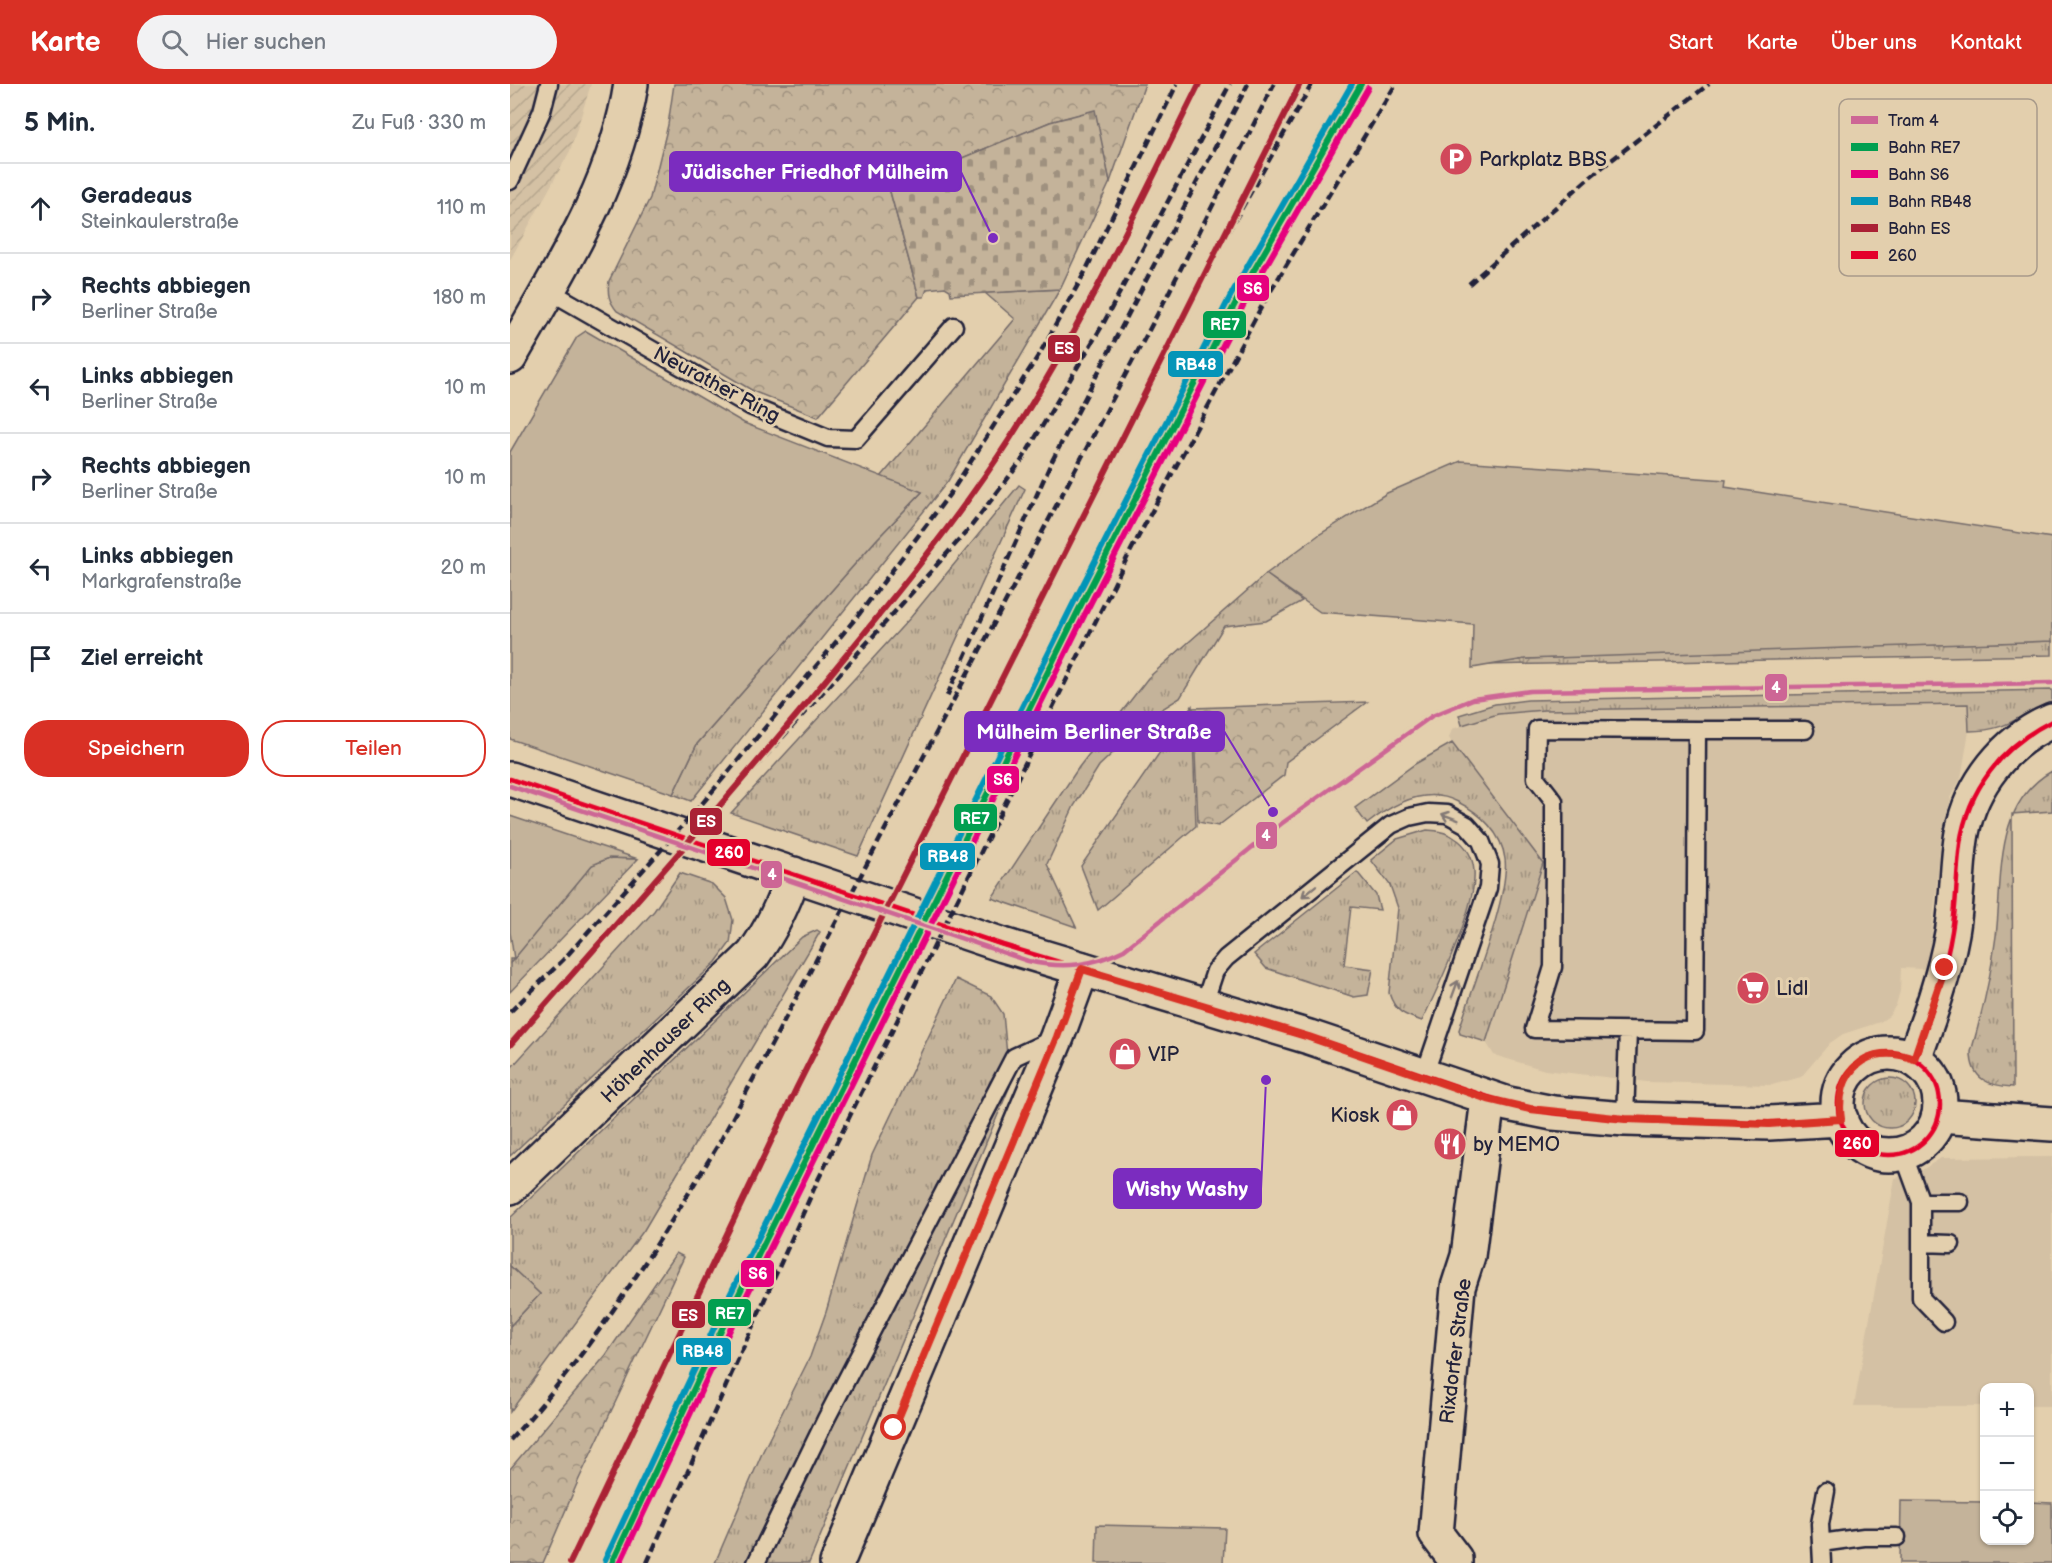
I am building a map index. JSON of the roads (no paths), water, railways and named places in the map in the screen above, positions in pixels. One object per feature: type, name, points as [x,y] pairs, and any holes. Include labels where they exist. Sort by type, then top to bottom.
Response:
[{"type":"main road","points":[[510,357],[590,212],[613,157],[631,84]]},
{"type":"main road","points":[[1914,1059],[1945,968],[1953,931],[1962,834],[1969,807],[1981,783],[1998,759],[2020,739],[2052,721]]},
{"type":"main road","points":[[510,778],[1082,969],[1204,1004],[1488,1099],[1553,1113],[1625,1119],[1778,1124],[1841,1119]]},
{"type":"main road","name":"Höhenhauser Ring","points":[[510,1187],[753,955],[774,923],[794,874]]},
{"type":"main road","points":[[837,1563],[1057,1037],[1082,969]]},
{"type":"main road","points":[[1885,1053],[1900,1054],[1914,1059],[1927,1070],[1936,1084],[1940,1100],[1939,1116],[1926,1139],[1903,1153],[1887,1155],[1863,1148],[1846,1131],[1841,1119],[1840,1089],[1857,1064],[1885,1053]]},
{"type":"main road","name":"Rixdorfer Straße","points":[[1455,1563],[1455,1559],[1436,1534],[1458,1287],[1468,1256],[1488,1099]]},
{"type":"main road","points":[[1939,1116],[2052,1124]]},
{"type":"lane","points":[[510,181],[543,111],[549,84]]},
{"type":"lane","name":"Neurather Ring","points":[[548,290],[750,406],[828,438],[856,440],[954,326]]},
{"type":"lane","points":[[1697,730],[1695,1031],[1534,1029],[1553,967],[1554,874],[1554,801],[1536,778],[1537,729],[1805,730]]},
{"type":"lane","points":[[1204,1004],[1215,972],[1226,958],[1391,825],[1428,813],[1447,814],[1467,825],[1481,841],[1490,864],[1488,888],[1425,1077]]},
{"type":"lane","points":[[1625,1119],[1628,1030]]},
{"type":"lane","points":[[756,1563],[826,1419],[1014,1058],[1057,1037]]},
{"type":"lane","points":[[1903,1153],[1921,1202],[1920,1298],[1944,1322]]},
{"type":"lane","points":[[1921,1202],[1960,1202]]},
{"type":"lane","points":[[1921,1243],[1951,1244]]},
{"type":"lane","points":[[1822,1563],[1820,1524],[1826,1491]]},
{"type":"lane","points":[[1821,1543],[1864,1537],[1897,1537]]},
{"type":"railway","points":[[510,1012],[563,960],[701,805],[860,613],[952,491],[1040,353],[1085,272],[1177,84]]},
{"type":"railway","points":[[737,788],[969,529],[1022,460],[1102,326],[1230,84]]},
{"type":"railway","points":[[947,696],[1051,463],[1248,84]]},
{"type":"railway","points":[[510,1440],[540,1406],[597,1333],[623,1296],[721,1140],[1167,296],[1274,84]]},
{"type":"railway","points":[[1208,268],[1312,84]]},
{"type":"railway","points":[[647,1563],[817,1182],[1128,556],[1264,302],[1396,84]]},
{"type":"railway","points":[[1469,284],[1591,176],[1709,84]]},
{"type":"tram line","name":"4","points":[[510,786],[1028,961],[1065,965],[1089,963],[1124,950],[1281,824],[1432,716],[1473,699],[1530,691],[2052,683]]},
{"type":"rail line","name":"ES","points":[[510,1045],[674,859],[794,718],[903,585],[970,497],[1037,395],[1087,307],[1199,84]]},
{"type":"rail line","name":"ES","points":[[570,1563],[796,1089],[1300,84]]},
{"type":"rail line","name":"RB48","points":[[605,1560],[721,1313],[1071,608],[1231,295],[1352,84]]},
{"type":"rail line","name":"RE7","points":[[612,1563],[728,1316],[1078,611],[1238,298],[1361,84]]},
{"type":"rail line","name":"S6","points":[[620,1563],[735,1319],[1085,614],[1245,302],[1368,88]]},
{"type":"place","name":"Parkplatz BBS","points":[[1456,159]]},
{"type":"place","name":"Jüdischer Friedhof Mülheim","points":[[993,238]]},
{"type":"place","name":"Mülheim Berliner Straße","points":[[1273,812]]},
{"type":"place","name":"Lidl","points":[[1753,988]]},
{"type":"place","name":"VIP","points":[[1125,1054]]},
{"type":"place","name":"Wishy Washy","points":[[1266,1080]]},
{"type":"place","name":"Kiosk","points":[[1402,1115]]},
{"type":"place","name":"by MEMO","points":[[1450,1144]]}]
